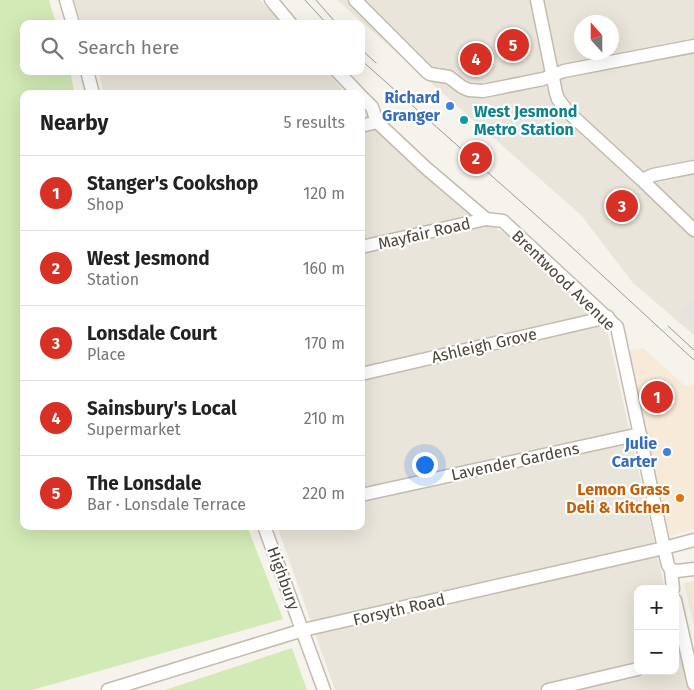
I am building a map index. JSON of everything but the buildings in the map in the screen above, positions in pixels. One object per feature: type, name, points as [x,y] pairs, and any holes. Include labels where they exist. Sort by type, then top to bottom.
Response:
[{"type":"street","points":[[66,0],[72,20]]},
{"type":"street","points":[[271,0],[287,20]]},
{"type":"street","points":[[355,0],[427,72],[449,77],[469,90],[490,90],[543,78],[564,71],[694,46]]},
{"type":"street","points":[[537,0],[556,93],[562,106],[694,230]]},
{"type":"street","points":[[88,75],[92,90]]},
{"type":"street","name":"Brentwood Avenue","points":[[341,75],[355,90]]},
{"type":"street","name":"Brentwood Avenue","points":[[365,100],[372,107],[377,122],[426,168],[486,219],[503,221],[617,327],[664,548],[671,570],[673,585]]},
{"type":"street","points":[[365,125],[377,122]]},
{"type":"street","points":[[642,180],[653,175],[694,167]]},
{"type":"street","name":"Mayfair Road","points":[[365,246],[486,219]]},
{"type":"street","name":"Ashleigh Grove","points":[[365,373],[608,317]]},
{"type":"street","name":"Lavender Gardens","points":[[365,494],[640,434]]},
{"type":"street","name":"Highbury","points":[[266,530],[324,690]]},
{"type":"street","name":"Forsyth Road","points":[[108,690],[303,630],[694,540]]},
{"type":"street","points":[[671,570],[694,569]]},
{"type":"street","points":[[679,630],[682,659],[694,684]]},
{"type":"street","points":[[548,690],[634,670]]},
{"type":"shaded area","points":[[74,0],[260,0],[278,20],[81,20]]},
{"type":"shaded area","points":[[337,0],[694,0],[694,335],[633,283],[581,215],[365,25],[365,20],[360,20]]},
{"type":"shaded area","points":[[99,75],[329,75],[343,90],[103,90]]},
{"type":"shaded area","points":[[365,114],[470,214],[513,238],[607,330],[664,585],[634,585],[634,675],[679,675],[679,651],[688,690],[335,690],[278,530],[365,530]]},
{"type":"shaded area","points":[[694,298],[694,329],[679,315]]},
{"type":"shaded area","points":[[643,348],[685,386],[694,384],[694,529],[670,536],[627,351]]},
{"type":"shaded area","points":[[694,581],[694,627],[684,583]]},
{"type":"green space","points":[[0,0],[49,0],[55,20],[20,20],[20,75],[71,75],[74,90],[20,90],[20,530],[249,530],[283,619],[32,690],[0,690]]},
{"type":"green space","points":[[292,648],[307,690],[165,690]]},
{"type":"tram line","points":[[305,0],[323,20]]},
{"type":"tram line","points":[[316,0],[334,20]]},
{"type":"tram line","points":[[365,53],[376,63]]},
{"type":"tram line","points":[[365,64],[564,240],[694,360]]},
{"type":"tram line","points":[[668,326],[694,350]]},
{"type":"place","name":"The Lonsdale","points":[[513,45]]},
{"type":"place","name":"Sainsbury's Local","points":[[476,59]]},
{"type":"place","name":"Richard Granger","points":[[450,106]]},
{"type":"place","name":"West Jesmond Metro Station","points":[[464,120]]},
{"type":"place","name":"West Jesmond","points":[[476,158]]},
{"type":"place","name":"Lonsdale Court","points":[[622,206]]},
{"type":"place","name":"Stanger's Cookshop","points":[[657,397]]},
{"type":"place","name":"Julie Carter","points":[[667,452]]},
{"type":"place","name":"Lemon Grass Deli & Kitchen","points":[[680,498]]}]
